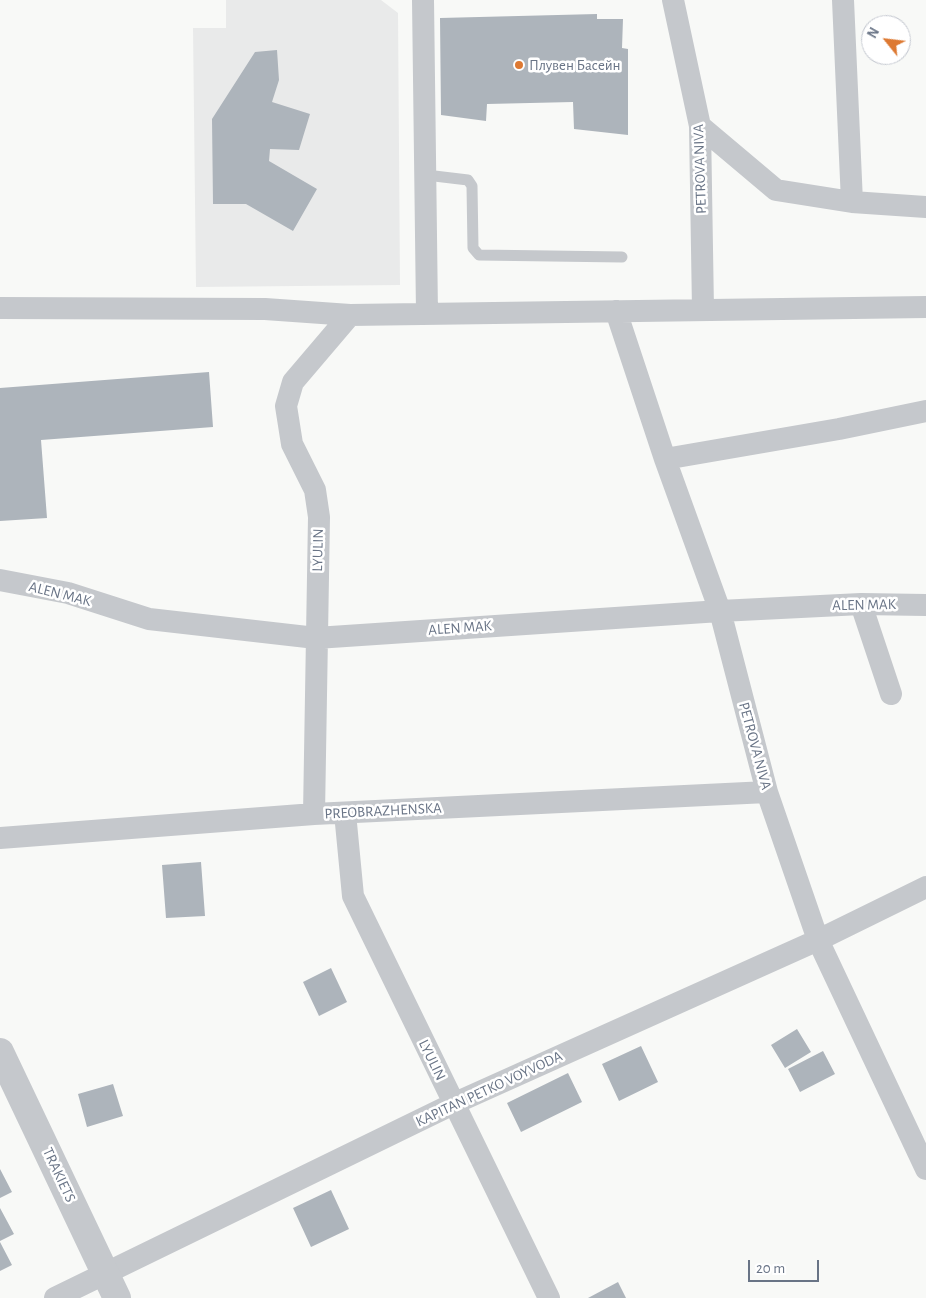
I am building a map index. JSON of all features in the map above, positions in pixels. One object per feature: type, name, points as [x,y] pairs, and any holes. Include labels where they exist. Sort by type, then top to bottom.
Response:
[{"type":"street","points":[[423,0],[427,313]]},
{"type":"street","name":"PETROVA NIVA","points":[[673,0],[700,126],[704,310]]},
{"type":"street","points":[[843,0],[852,202]]},
{"type":"street","points":[[700,126],[776,190],[852,202],[926,207]]},
{"type":"street","points":[[0,308],[264,309],[350,315],[926,307]]},
{"type":"street","name":"PETROVA NIVA","points":[[616,311],[665,459],[720,610],[767,792],[818,940],[926,1169]]},
{"type":"street","name":"LYULIN","points":[[314,814],[319,517],[315,490],[292,444],[286,406],[293,382],[350,315]]},
{"type":"street","points":[[665,459],[839,429],[926,411]]},
{"type":"street","name":"ALEN MAK","points":[[0,580],[68,593],[149,619],[316,638],[720,610],[861,604],[926,605]]},
{"type":"street","points":[[861,604],[891,694]]},
{"type":"street","name":"PREOBRAZHENSKA","points":[[0,838],[314,814],[767,792]]},
{"type":"street","name":"LYULIN","points":[[345,813],[353,896],[549,1298]]},
{"type":"street","name":"KAPITAN PETKO VOYVODA","points":[[55,1298],[105,1272],[454,1104],[818,940],[926,887]]},
{"type":"street","name":"TRAKIETS","points":[[0,1052],[117,1298]]},
{"type":"lane","points":[[426,175],[468,180],[472,186],[473,248],[479,254],[622,257]]},
{"type":"shaded area","points":[[226,0],[381,0],[398,13],[400,285],[196,287],[193,28],[226,28]]},
{"type":"building","points":[[597,14],[597,19],[623,19],[622,48],[628,49],[628,135],[574,129],[573,102],[487,104],[486,121],[441,115],[440,18]]},
{"type":"building","points":[[277,50],[279,80],[272,102],[310,114],[299,150],[270,149],[269,161],[317,189],[293,231],[246,204],[213,204],[212,119],[255,52]]},
{"type":"building","points":[[209,372],[213,427],[41,440],[47,518],[0,521],[0,388]]},
{"type":"building","points":[[201,862],[205,916],[166,918],[162,865]]},
{"type":"building","points":[[331,968],[347,1002],[319,1016],[303,982]]},
{"type":"building","points":[[797,1029],[811,1052],[785,1068],[771,1045]]},
{"type":"building","points":[[641,1046],[658,1082],[619,1101],[602,1064]]},
{"type":"building","points":[[823,1051],[835,1074],[800,1092],[788,1069]]},
{"type":"building","points":[[568,1073],[582,1102],[521,1132],[507,1103]]},
{"type":"building","points":[[113,1084],[123,1116],[87,1127],[78,1094]]},
{"type":"building","points":[[0,1169],[12,1192],[0,1198]]},
{"type":"building","points":[[331,1190],[349,1229],[311,1247],[293,1208]]},
{"type":"building","points":[[0,1208],[14,1234],[0,1241]]},
{"type":"building","points":[[0,1242],[12,1265],[0,1271]]},
{"type":"building","points":[[618,1282],[626,1298],[588,1298]]},
{"type":"place","name":"Плувен Басейн","points":[[519,65]]}]
